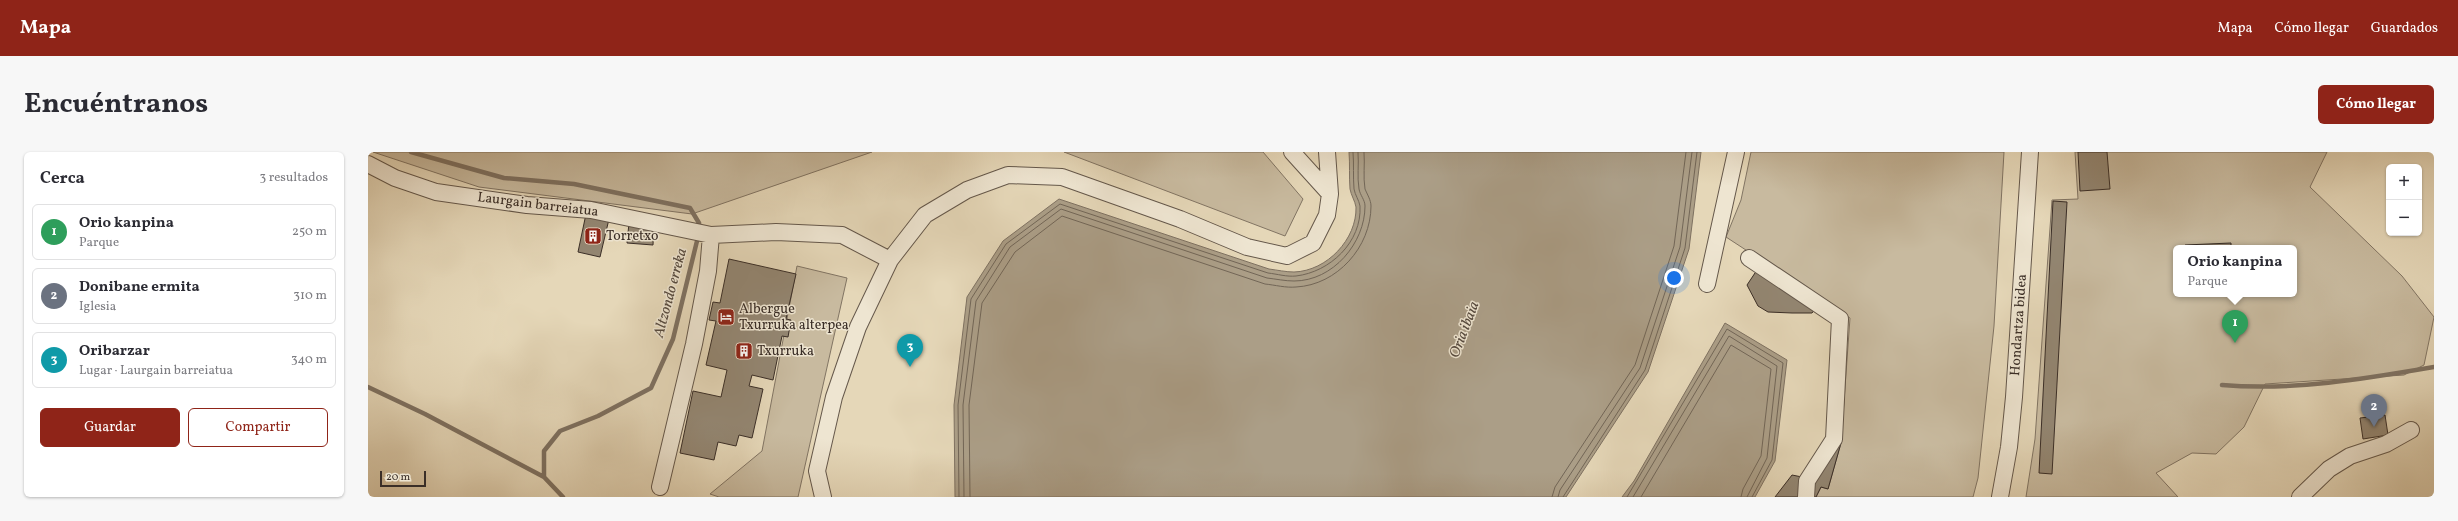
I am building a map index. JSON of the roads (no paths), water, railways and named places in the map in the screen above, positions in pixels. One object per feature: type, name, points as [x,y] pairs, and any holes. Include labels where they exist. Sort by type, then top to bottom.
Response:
[{"type":"street","points":[[1292,152],[1330,194]]},
{"type":"street","points":[[823,497],[817,471],[834,397],[858,327],[890,260],[925,215],[967,190],[1008,175],[1062,177],[1180,219],[1247,246],[1287,256],[1313,243],[1327,215],[1330,194],[1327,152]]},
{"type":"street","points":[[1707,284],[1736,152]]},
{"type":"street","name":"Hondartza bidea","points":[[2000,497],[2009,447],[2014,397],[2030,152]]},
{"type":"street","name":"Laurgain barreiatua","points":[[368,164],[396,178],[436,192],[527,205],[591,210],[711,235],[776,232],[842,235],[890,260]]},
{"type":"street","points":[[660,487],[694,344],[708,271],[711,235]]},
{"type":"street","points":[[1749,258],[1840,319],[1834,439],[1808,481],[1806,497]]},
{"type":"street","points":[[2300,497],[2334,466],[2350,456],[2386,444],[2411,430]]},
{"type":"water","name":"Oria ibaia","points":[[1349,152],[1701,152],[1689,249],[1648,372],[1566,497],[955,497],[954,405],[967,297],[1003,241],[1059,199],[1269,269],[1291,272],[1306,270],[1318,266],[1338,251],[1346,241],[1351,231],[1355,219],[1356,207],[1350,189]]},
{"type":"water","points":[[1725,323],[1787,360],[1775,461],[1755,497],[1622,497],[1634,481]]},
{"type":"waterway","name":"Altzondo erreka","points":[[411,152],[504,178],[574,184],[690,208],[699,223]]},
{"type":"waterway","name":"Altzondo erreka","points":[[544,477],[544,451],[560,431],[598,416],[651,388],[673,339],[697,241]]},
{"type":"waterway","points":[[2222,385],[2275,386],[2328,383],[2434,367]]},
{"type":"waterway","name":"Altzondo erreka","points":[[368,387],[425,414],[544,477],[563,497]]},
{"type":"place","name":"Torretxo","points":[[593,236]]},
{"type":"place","name":"Albergue Txurruka alterpea","points":[[726,317]]},
{"type":"place","name":"Orio kanpina","points":[[2235,343]]},
{"type":"place","name":"Txurruka","points":[[744,351]]},
{"type":"place","name":"Oribarzar","points":[[910,367]]},
{"type":"place","name":"Donibane ermita","points":[[2374,427]]}]
